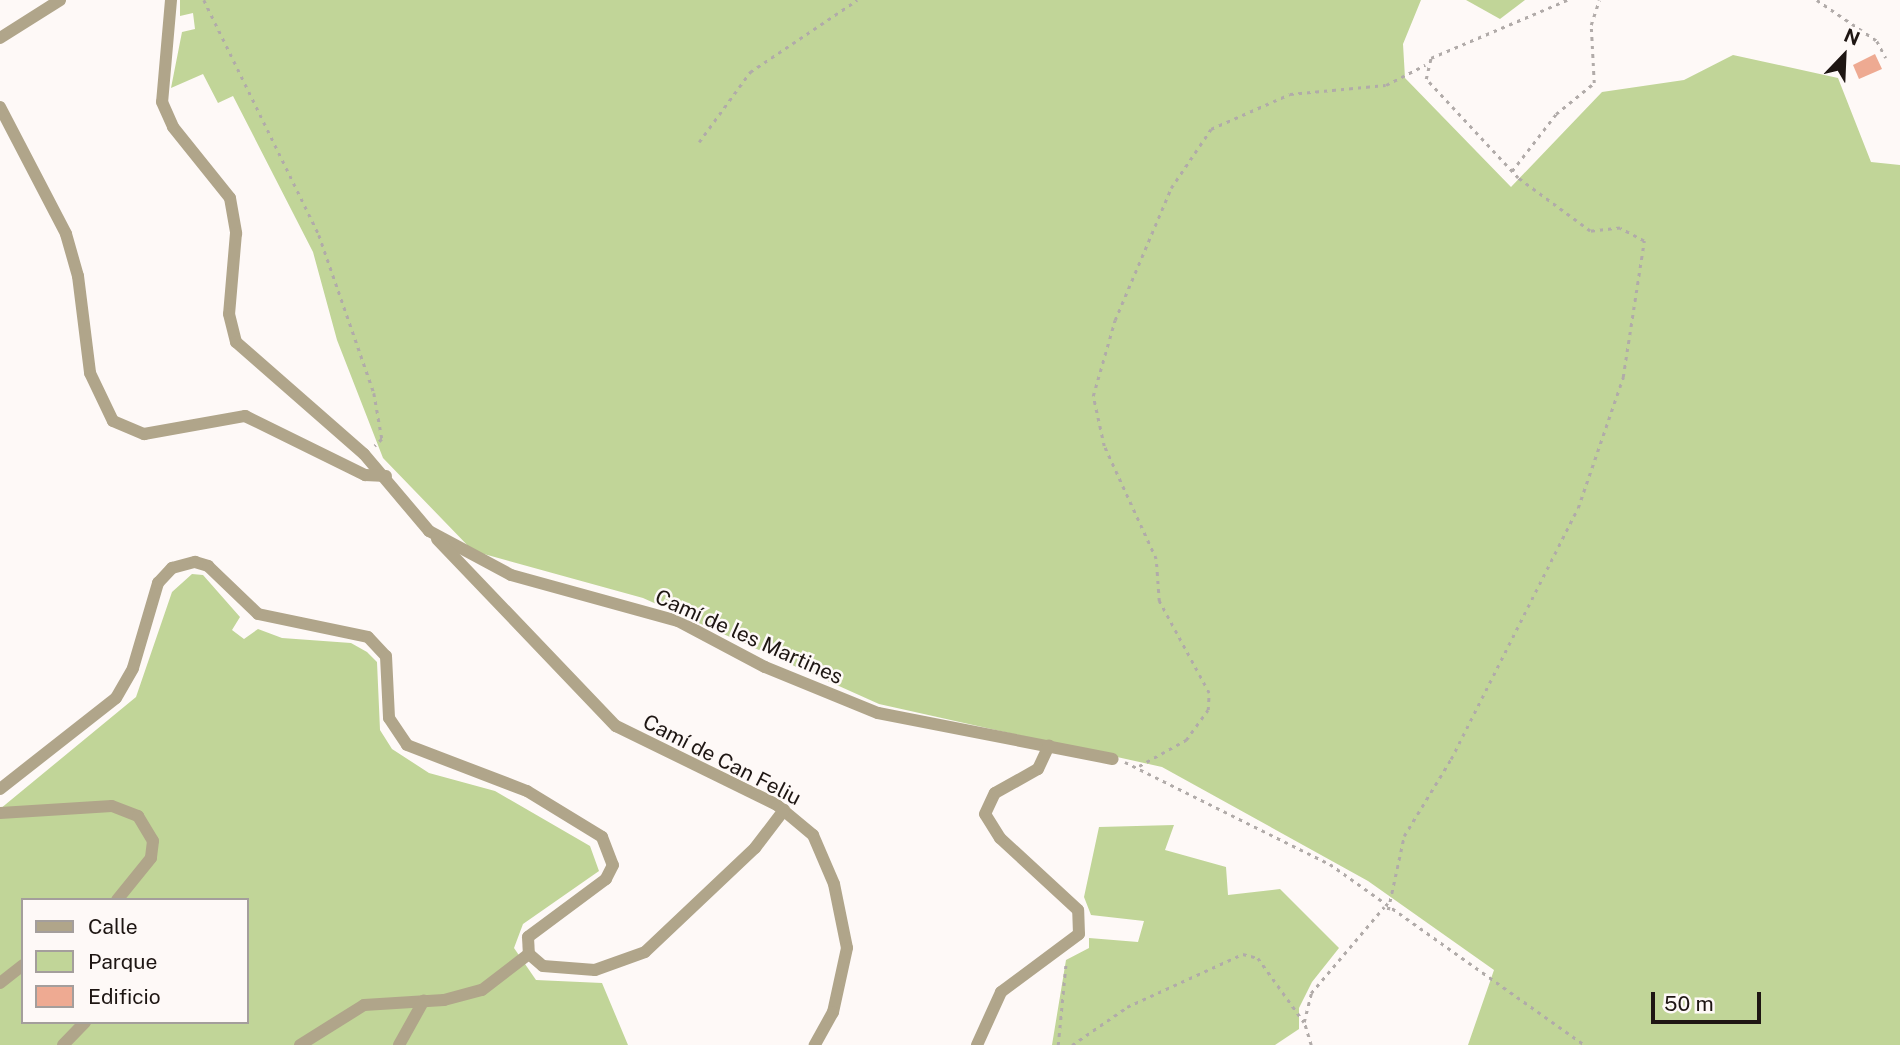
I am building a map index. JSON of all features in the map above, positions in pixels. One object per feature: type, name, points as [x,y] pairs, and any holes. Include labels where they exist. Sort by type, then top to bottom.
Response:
[{"type":"street","points":[[0,38],[60,0]]},
{"type":"street","name":"Camí de les Martines","points":[[171,0],[162,102],[173,127],[230,198],[236,241],[229,314],[236,342],[364,454],[386,476],[429,531],[511,575],[678,621],[765,667],[878,713],[1049,745],[1113,760]]},
{"type":"street","points":[[0,107],[66,234],[78,276],[90,373],[113,421],[144,434],[244,416],[365,475],[386,476]]},
{"type":"street","name":"Camí de Can Feliu","points":[[429,531],[616,726],[784,810],[813,835],[845,930],[833,1012],[815,1045]]},
{"type":"street","points":[[0,789],[116,698],[165,573],[183,562],[208,566],[258,614],[299,627],[342,628],[378,645],[391,668],[392,730],[407,745],[527,791],[602,837],[612,855],[610,873],[533,930],[529,954],[482,990],[424,1000],[364,1005],[300,1045]]},
{"type":"street","points":[[977,1045],[1001,992],[1067,948],[1079,934],[1078,910],[1000,838],[985,814],[995,793],[1038,769],[1049,745]]},
{"type":"street","points":[[0,813],[112,806],[138,816],[153,841],[151,858],[119,898]]},
{"type":"street","points":[[529,954],[543,966],[571,970],[614,966],[645,952],[755,848],[784,810]]},
{"type":"street","points":[[0,983],[21,967]]},
{"type":"street","points":[[399,1045],[424,1000]]},
{"type":"street","points":[[63,1045],[83,1024]]},
{"type":"path","points":[[204,0],[319,235],[374,393],[383,439],[364,454]]},
{"type":"path","points":[[699,142],[750,72],[856,0]]},
{"type":"path","points":[[1139,766],[1186,740],[1208,710],[1209,693],[1159,601],[1156,559],[1104,446],[1093,396],[1111,331],[1171,188],[1211,129],[1290,94],[1386,85],[1567,0]]},
{"type":"path","points":[[1512,171],[1556,114],[1594,83],[1591,25],[1599,0]]},
{"type":"path","points":[[1817,0],[1877,41],[1886,58]]},
{"type":"path","points":[[1388,910],[1404,836],[1451,759],[1503,645],[1578,508],[1623,377],[1644,241],[1620,228],[1590,231],[1512,171],[1436,94],[1425,65]]},
{"type":"path","points":[[1113,760],[1139,766],[1330,864],[1388,910],[1585,1045]]},
{"type":"path","points":[[1304,1022],[1311,993],[1384,907]]},
{"type":"path","points":[[1059,1045],[1067,948]]},
{"type":"path","points":[[1072,1045],[1127,1007],[1243,954],[1258,958],[1304,1022],[1311,1045]]},
{"type":"green space","points":[[180,0],[1421,0],[1403,44],[1405,78],[1511,187],[1602,92],[1684,80],[1733,55],[1838,78],[1871,162],[1900,165],[1900,1045],[1468,1045],[1494,970],[1368,881],[1162,767],[879,704],[643,598],[473,551],[383,458],[337,340],[313,252],[233,96],[218,103],[203,74],[171,88],[182,32],[195,29],[193,13],[180,16]]},
{"type":"green space","points":[[1466,0],[1525,0],[1500,19]]},
{"type":"green space","points":[[192,574],[203,575],[240,617],[232,630],[244,639],[258,629],[282,638],[351,643],[367,652],[377,662],[380,730],[392,749],[429,773],[495,791],[590,846],[599,871],[523,924],[514,948],[536,980],[602,983],[628,1045],[0,1045],[0,809],[136,697],[172,592]]},
{"type":"green space","points":[[1174,825],[1165,850],[1226,867],[1228,895],[1280,889],[1339,948],[1312,982],[1299,1008],[1299,1029],[1275,1045],[1052,1045],[1066,960],[1089,948],[1089,938],[1138,942],[1144,921],[1091,915],[1084,897],[1099,827]]},
{"type":"building","points":[[1875,54],[1882,69],[1859,79],[1853,65]]}]
